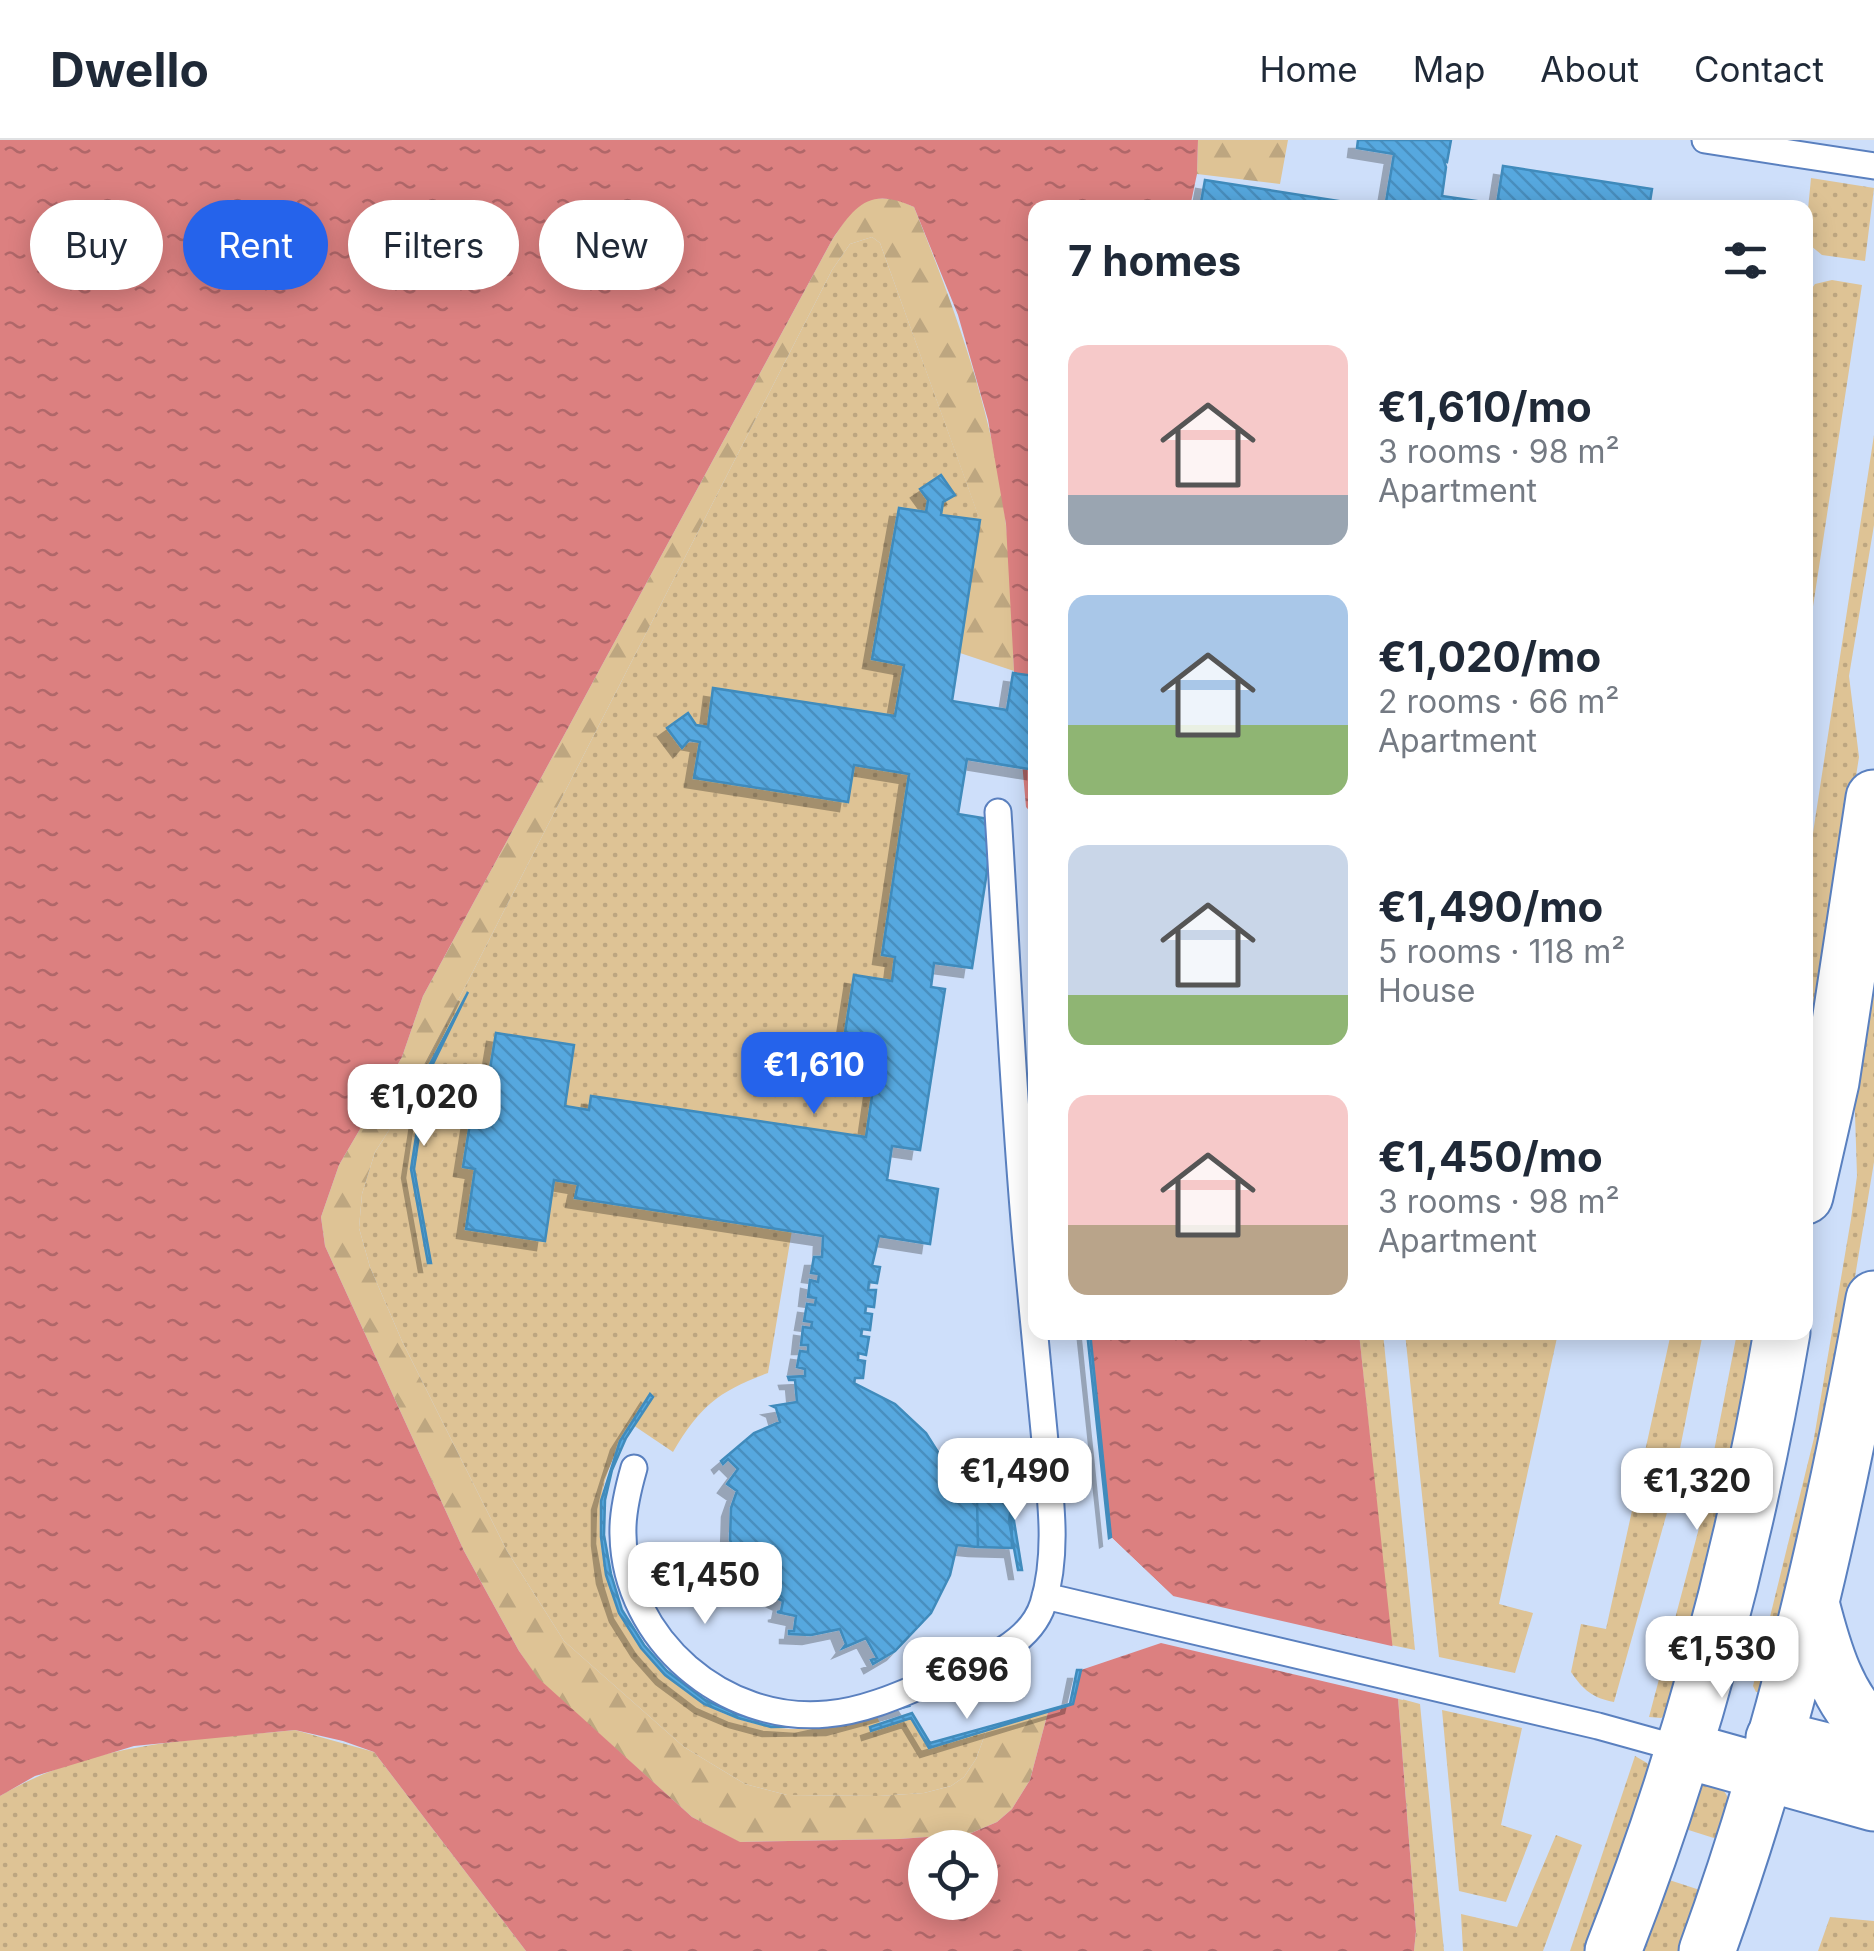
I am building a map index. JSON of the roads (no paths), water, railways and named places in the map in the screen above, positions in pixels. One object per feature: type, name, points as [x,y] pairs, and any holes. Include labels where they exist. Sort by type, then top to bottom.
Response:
[{"type":"main road","points":[[1813,1161],[1831,1082],[1874,798]]},
{"type":"main road","points":[[1707,1951],[1811,1603],[1874,1299]]},
{"type":"main road","points":[[1613,1951],[1655,1836],[1714,1642],[1746,1513],[1780,1340]]},
{"type":"main road","points":[[1811,1603],[1820,1641],[1842,1692],[1874,1734]]},
{"type":"main road","points":[[1681,1749],[1874,1763]]},
{"type":"main road","points":[[1768,1755],[1874,1803]]},
{"type":"lane","points":[[1705,140],[1874,166]]},
{"type":"lane","points":[[998,812],[1014,1110],[1028,1261]]},
{"type":"lane","points":[[634,1468],[623,1535],[635,1593],[656,1634],[694,1675],[743,1703],[782,1714],[831,1714],[906,1692],[1002,1650],[1029,1627],[1041,1610],[1053,1530],[1035,1340]]},
{"type":"lane","points":[[1045,1596],[1681,1749]]},
{"type":"water","points":[[0,140],[1198,140],[1191,200],[1028,200],[1028,809],[1014,671],[1006,524],[988,420],[958,315],[914,207],[875,199],[857,208],[832,240],[423,996],[402,1057],[339,1165],[321,1217],[325,1246],[464,1551],[538,1678],[692,1817],[740,1842],[908,1838],[908,1920],[998,1920],[998,1830],[978,1830],[997,1822],[1012,1809],[1030,1780],[1048,1712],[1073,1704],[1085,1665],[1161,1642],[1173,1596],[1111,1537],[1091,1340],[1360,1340],[1398,1698],[1416,1931],[1414,1951],[526,1951],[374,1752],[295,1730],[134,1746],[35,1776],[0,1796]]}]
